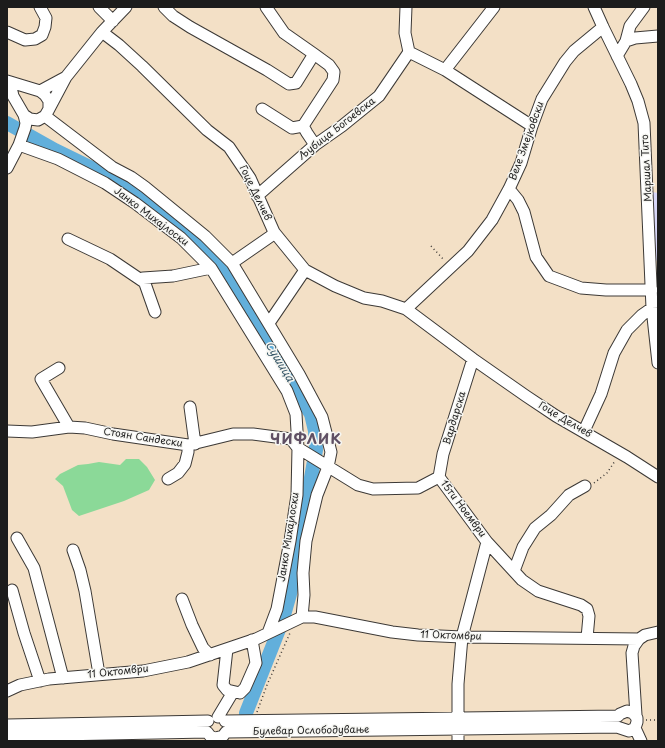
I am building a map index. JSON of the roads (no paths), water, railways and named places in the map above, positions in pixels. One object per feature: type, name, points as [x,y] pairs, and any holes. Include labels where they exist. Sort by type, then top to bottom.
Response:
[{"type":"street","points":[[7,32],[25,40],[35,39],[42,35],[46,18],[40,7]]},
{"type":"street","points":[[99,7],[113,21]]},
{"type":"street","points":[[7,168],[34,117],[102,32],[126,7]]},
{"type":"street","points":[[164,7],[190,27],[289,84],[296,83],[314,54]]},
{"type":"street","points":[[262,109],[292,128],[303,126],[333,80],[334,72],[329,65],[284,33],[266,7]]},
{"type":"street","points":[[445,70],[494,7]]},
{"type":"street","name":"Маршал Тито","points":[[594,7],[638,101],[644,123],[654,261],[652,308],[658,363]]},
{"type":"street","points":[[618,56],[626,41],[630,26],[644,7]]},
{"type":"street","points":[[404,8],[405,33],[409,52],[445,70],[532,126]]},
{"type":"street","name":"Веле Змејковски","points":[[406,309],[438,277],[451,268],[468,251],[492,220],[521,163],[542,99],[565,62],[584,42],[603,27]]},
{"type":"street","name":"Гоце Делчев","points":[[102,32],[142,66],[207,130],[229,147],[250,178],[274,232],[305,270],[335,286],[364,298],[382,301],[406,309],[473,359],[556,416],[584,431],[658,477]]},
{"type":"street","points":[[626,41],[635,38],[658,36]]},
{"type":"street","name":"Љубица Богоевска","points":[[257,196],[315,145],[342,126],[379,96],[409,52]]},
{"type":"street","points":[[34,117],[20,102],[24,95],[28,92],[37,91],[66,77]]},
{"type":"street","points":[[8,82],[45,95],[49,102],[34,117]]},
{"type":"street","points":[[8,82],[13,96],[34,117]]},
{"type":"street","name":"Јанко Михајлоски","points":[[34,117],[145,187],[205,236],[232,263],[299,374],[322,418],[330,452],[328,467],[317,495],[306,541],[303,573],[304,595],[295,621]]},
{"type":"street","points":[[303,126],[306,133],[315,145]]},
{"type":"street","name":"Јанко Михајлоски","points":[[20,142],[105,183],[135,203],[181,238],[211,268],[287,391],[296,414],[298,448],[297,495],[290,542],[277,609],[271,631]]},
{"type":"street","points":[[509,189],[518,200],[524,212],[536,257],[549,276],[581,288],[606,290],[652,290]]},
{"type":"street","points":[[232,263],[271,236],[274,232]]},
{"type":"street","points":[[68,239],[110,259],[144,282]]},
{"type":"street","points":[[155,312],[143,278],[173,276],[211,268]]},
{"type":"street","points":[[269,323],[305,270]]},
{"type":"street","points":[[584,431],[600,394],[614,353],[627,330],[652,308]]},
{"type":"street","name":"Вардарска","points":[[439,477],[443,454],[473,359]]},
{"type":"street","points":[[59,368],[41,379],[69,427]]},
{"type":"street","points":[[168,479],[178,473],[184,464],[192,444],[190,407]]},
{"type":"street","name":"Стоян Сандески","points":[[7,430],[32,432],[69,427],[85,428],[119,435],[192,444],[233,434],[253,434],[291,439],[298,448]]},
{"type":"street","points":[[298,448],[358,485],[373,489],[418,488],[439,477]]},
{"type":"street","name":"15ти Ноември","points":[[439,477],[487,542],[522,580],[538,591],[564,599],[587,609],[589,616],[587,638]]},
{"type":"street","points":[[514,571],[523,547],[535,528],[551,515],[569,495],[585,486]]},
{"type":"street","points":[[17,538],[34,568],[63,678]]},
{"type":"street","points":[[458,741],[458,684],[462,637],[487,542]]},
{"type":"street","points":[[73,550],[80,570],[85,592],[99,674]]},
{"type":"street","points":[[12,590],[40,681]]},
{"type":"street","points":[[182,599],[203,648],[210,655]]},
{"type":"street","name":"11 Октомври","points":[[271,631],[295,621],[315,617],[392,632],[462,637],[639,639]]},
{"type":"street","points":[[252,640],[256,663],[254,668],[242,692],[227,690],[223,685],[227,649],[271,631]]},
{"type":"street","points":[[641,741],[637,721],[632,653],[634,646],[639,639],[645,635],[658,632]]},
{"type":"street","name":"11 Октомври","points":[[7,690],[20,685],[40,681],[143,670],[188,662],[227,649]]},
{"type":"street","points":[[233,692],[216,730],[227,736],[234,733],[249,734],[247,741]]},
{"type":"street","points":[[627,711],[633,713],[637,721],[629,731],[622,729],[619,722],[620,714],[627,711]]},
{"type":"street","name":"Булевар Ослободување","points":[[7,736],[124,738],[216,730],[247,720],[458,723],[619,722]]},
{"type":"street","name":"Булевар Ослободување","points":[[7,725],[216,730],[458,723]]},
{"type":"waterway","name":"Сушица","points":[[7,123],[55,150],[98,171],[139,195],[181,227],[200,245],[230,281],[311,414],[315,431],[316,450],[290,594],[282,622],[246,713]]},
{"type":"district","name":"ЧИФЛИК","points":[[306,440]]}]
